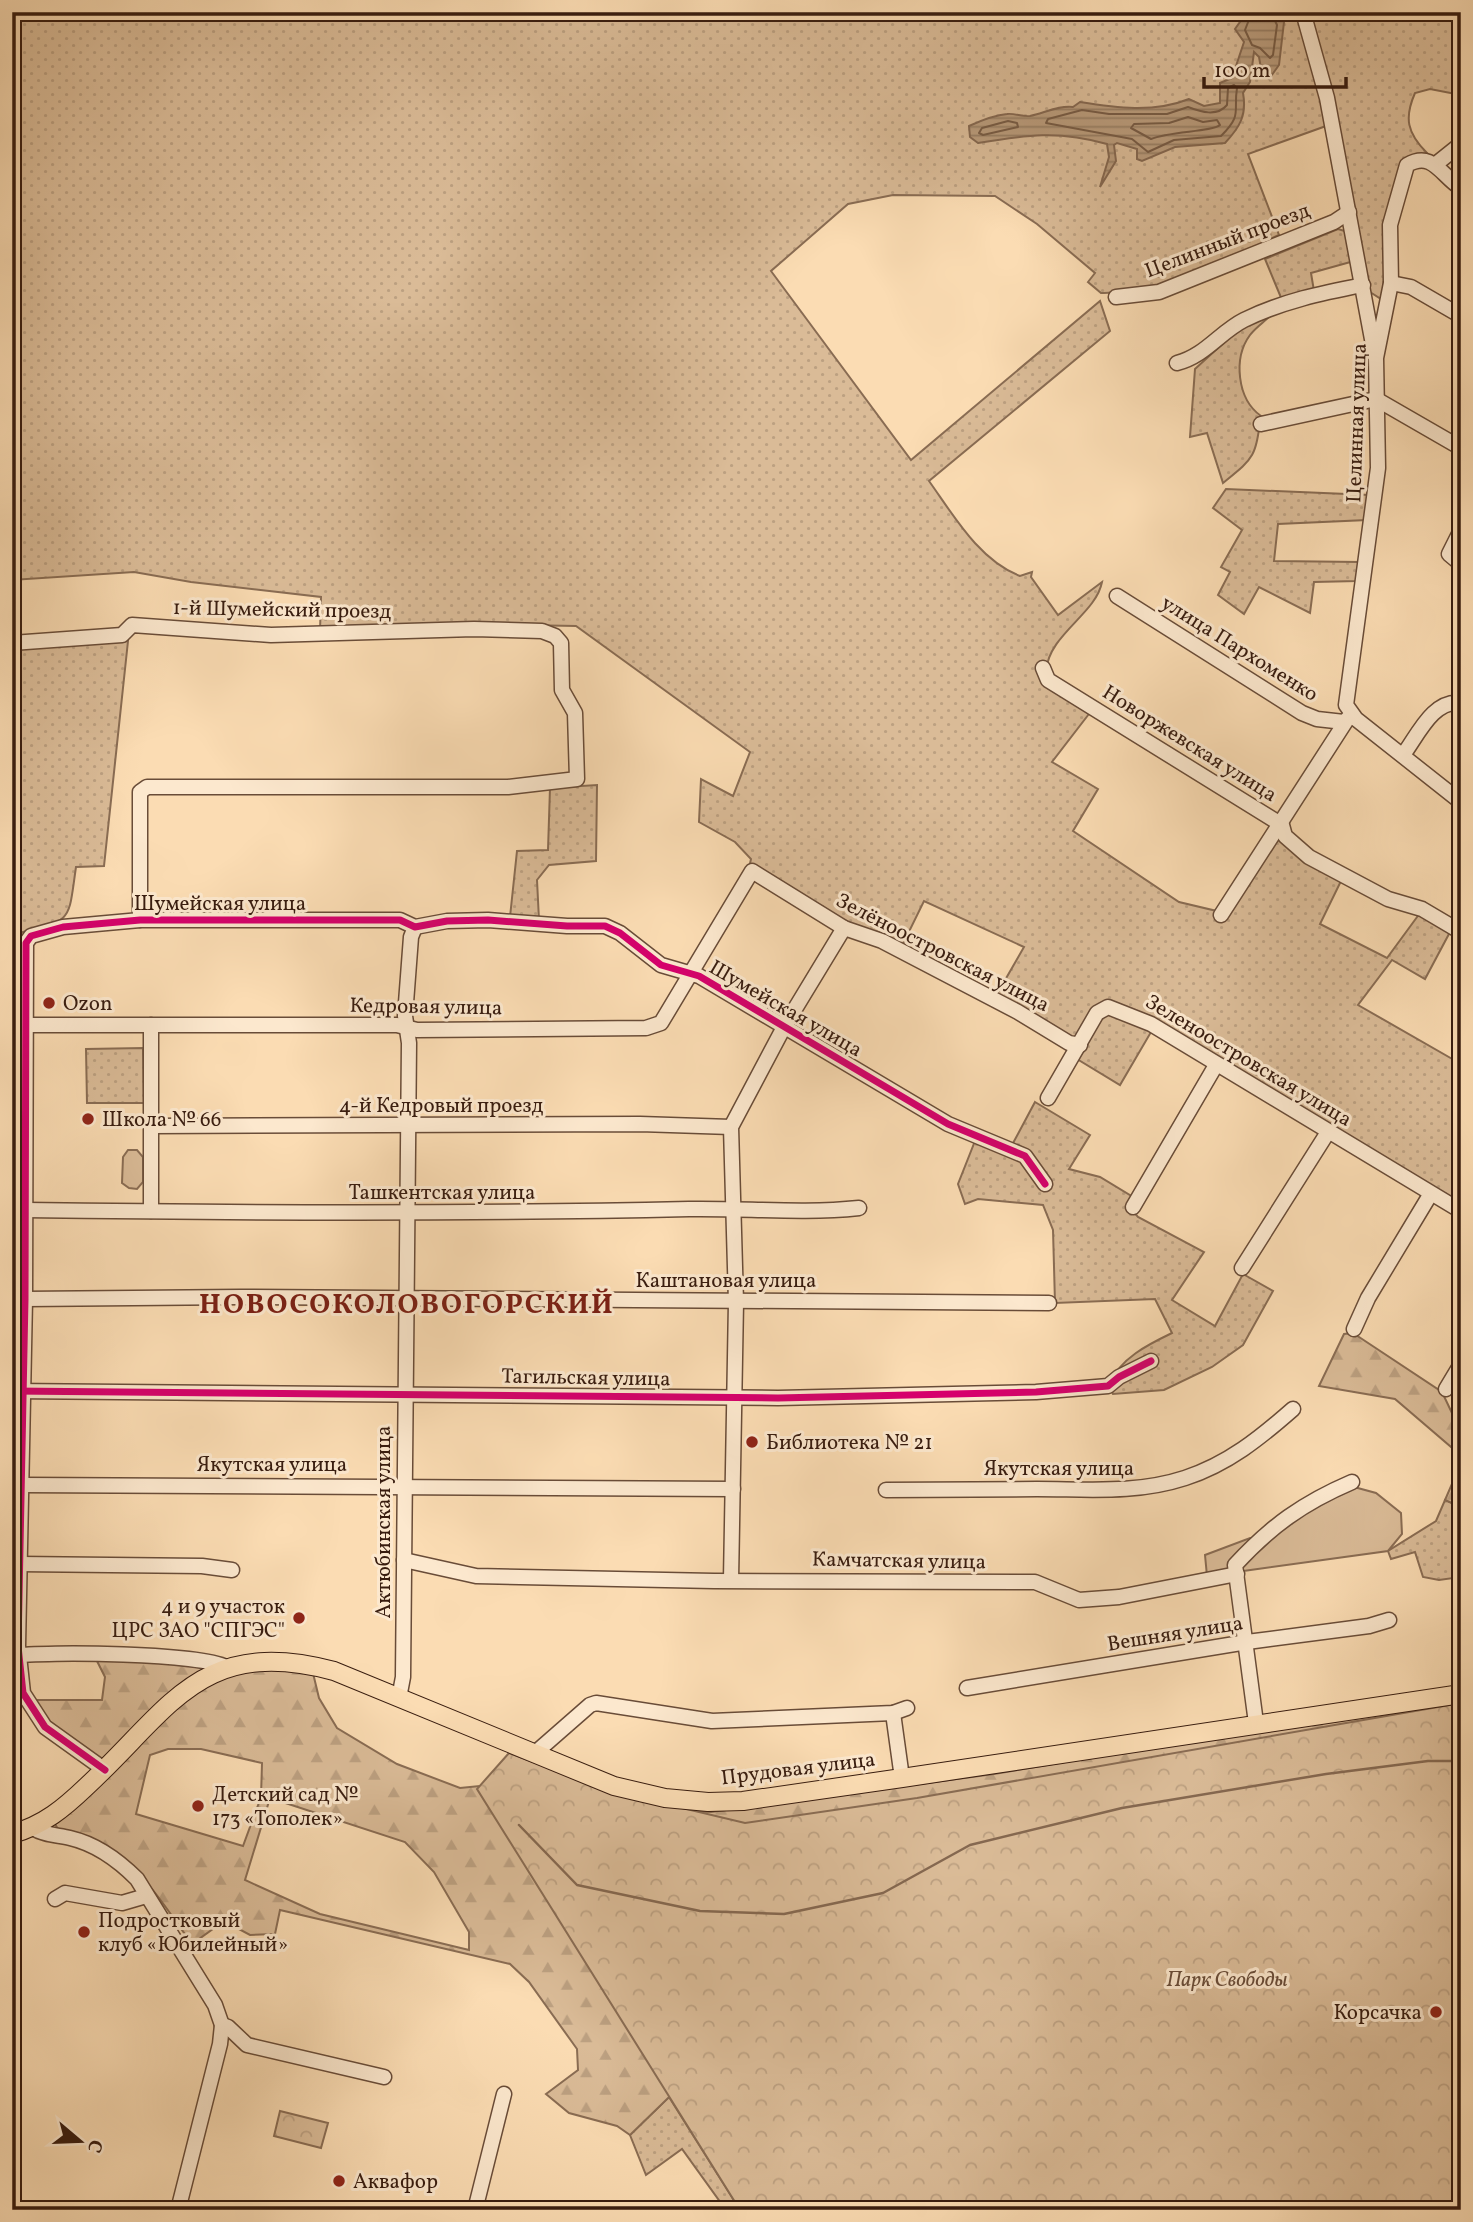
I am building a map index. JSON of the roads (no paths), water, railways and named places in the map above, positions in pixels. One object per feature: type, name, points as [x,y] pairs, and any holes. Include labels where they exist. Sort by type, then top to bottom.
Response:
[{"type":"main road","name":"Прудовая улица","points":[[12,1834],[33,1828],[57,1814],[105,1770],[159,1711],[180,1693],[209,1674],[272,1661],[304,1663],[334,1671],[614,1786],[665,1798],[708,1802],[743,1801],[1461,1694]]},
{"type":"street","points":[[1303,12],[1327,98],[1376,358]]},
{"type":"street","points":[[1461,144],[1436,164],[1461,188]]},
{"type":"street","name":"Целинная улица","points":[[1348,718],[1347,689],[1378,468],[1376,358],[1391,283],[1390,225],[1407,165],[1426,160],[1436,164]]},
{"type":"street","name":"Целинный проезд","points":[[1116,297],[1159,292],[1335,222],[1349,212]]},
{"type":"street","points":[[1391,283],[1411,287],[1461,316]]},
{"type":"street","points":[[1177,363],[1194,359],[1241,321],[1298,298],[1363,285]]},
{"type":"street","points":[[1261,425],[1376,399],[1461,448]]},
{"type":"street","points":[[1455,559],[1461,530]]},
{"type":"street","name":"улица Пархоменко","points":[[1117,596],[1302,713],[1317,719],[1348,718],[1403,755],[1461,802]]},
{"type":"street","name":"1-й Шумейский проезд","points":[[12,643],[122,635],[132,625],[271,635],[474,629],[542,631],[555,636],[561,643],[562,691],[575,713],[577,779]]},
{"type":"street","name":"Новоржевская улица","points":[[1043,668],[1048,680],[1282,825],[1285,836],[1309,857],[1388,899],[1422,909],[1461,932]]},
{"type":"street","points":[[1403,755],[1438,707],[1449,701],[1461,703]]},
{"type":"street","points":[[1221,915],[1282,825],[1348,718]]},
{"type":"street","name":"Шумейская улица","points":[[140,919],[140,792],[147,787],[508,787],[577,779]]},
{"type":"street","name":"Зелёноостровская улица","points":[[752,871],[844,928],[882,941],[1069,1043],[1080,1045]]},
{"type":"street","name":"Кедровая улица","points":[[19,1025],[406,1027],[418,1030],[646,1028],[661,1023],[752,871]]},
{"type":"street","name":"Шумейская улица","points":[[19,1025],[26,943],[31,936],[56,928],[140,919],[400,920],[415,927],[447,921],[488,920],[605,926],[620,933],[661,965],[691,973],[948,1124],[1025,1156],[1045,1184]]},
{"type":"street","name":"Актюбинская улица","points":[[399,1698],[403,1677],[407,1486],[404,1392],[410,1043],[406,1027],[411,937],[415,927]]},
{"type":"street","points":[[731,1580],[736,1302],[731,1127],[784,1027],[844,928]]},
{"type":"street","name":"Зеленоостровская улица","points":[[1048,1098],[1097,1013],[1108,1007],[1151,1024],[1430,1195],[1461,1211]]},
{"type":"street","points":[[19,1025],[25,1210],[24,1299],[18,1391],[22,1485],[15,1655],[23,1693],[45,1727],[105,1770]]},
{"type":"street","points":[[151,1025],[151,1211]]},
{"type":"street","points":[[1133,1207],[1216,1065]]},
{"type":"street","name":"4-й Кедровый проезд","points":[[152,1126],[640,1124],[731,1127]]},
{"type":"street","points":[[1242,1268],[1328,1132]]},
{"type":"street","points":[[1354,1329],[1368,1298],[1430,1195]]},
{"type":"street","name":"Ташкентская улица","points":[[25,1210],[407,1214],[734,1210],[818,1213],[859,1208]]},
{"type":"street","name":"Каштановая улица","points":[[24,1299],[1049,1303]]},
{"type":"street","name":"Тагильская улица","points":[[18,1391],[733,1396],[968,1394],[1108,1386],[1119,1377],[1151,1362]]},
{"type":"street","points":[[1446,1389],[1461,1364]]},
{"type":"street","name":"Якутская улица","points":[[886,1490],[1092,1492],[1148,1488],[1187,1478],[1227,1460],[1253,1444],[1293,1409]]},
{"type":"street","points":[[1256,1723],[1235,1565],[1260,1536],[1320,1496],[1352,1482]]},
{"type":"street","name":"Якутская улица","points":[[22,1485],[733,1489]]},
{"type":"street","name":"Камчатская улица","points":[[404,1560],[476,1576],[1035,1582],[1079,1600],[1119,1597],[1237,1574]]},
{"type":"street","points":[[19,1564],[202,1566],[232,1570]]},
{"type":"street","name":"Вешняя улица","points":[[967,1688],[1247,1642],[1369,1626],[1389,1620]]},
{"type":"street","points":[[15,1655],[150,1657],[214,1662],[228,1668]]},
{"type":"street","points":[[534,1754],[590,1705],[596,1703],[712,1721],[900,1710],[902,1778]]},
{"type":"street","points":[[33,1828],[73,1839],[106,1853],[137,1879],[215,2005],[222,2025],[178,2210]]},
{"type":"street","points":[[55,1899],[65,1893],[122,1903],[146,1896]]},
{"type":"street","points":[[222,2025],[228,2026],[247,2045],[384,2077]]},
{"type":"street","points":[[474,2210],[504,2094]]},
{"type":"water","points":[[1247,12],[1276,12],[1284,22],[1279,65],[1269,79],[1262,74],[1259,57],[1254,52],[1250,82],[1243,93],[1244,108],[1241,120],[1225,143],[1175,147],[1142,161],[1137,159],[1137,149],[1117,143],[1114,145],[1116,161],[1100,187],[1109,157],[1107,144],[1058,135],[978,143],[970,137],[969,126],[988,118],[1007,114],[1030,116],[1057,108],[1073,107],[1080,102],[1135,108],[1162,106],[1189,99],[1204,106],[1220,103],[1220,83],[1232,78],[1244,42],[1235,29]]},
{"type":"waterway","points":[[519,1825],[577,1885],[700,1911],[784,1914],[883,1893],[970,1845],[1122,1808],[1326,1774],[1428,1761],[1461,1761]]},
{"type":"place","name":"Ozon","points":[[49,1003]]},
{"type":"place","name":"Школа № 66","points":[[88,1119]]},
{"type":"place","name":"Библиотека № 21","points":[[752,1442]]},
{"type":"place","name":"4 и 9 участок ЦРС ЗАО \"СПГЭС\"","points":[[299,1618]]},
{"type":"place","name":"Детский сад № 173 «Тополек»","points":[[198,1806]]},
{"type":"place","name":"Подростковый клуб «Юбилейный»","points":[[84,1932]]},
{"type":"place","name":"Корсачка","points":[[1436,2012]]},
{"type":"place","name":"Аквафор","points":[[339,2181]]},
{"type":"district","name":"НОВОСОКОЛОВОГОРСКИЙ","points":[[407,1303]]},
{"type":"park label","name":"Парк Свободы","points":[[1227,1979]]}]
